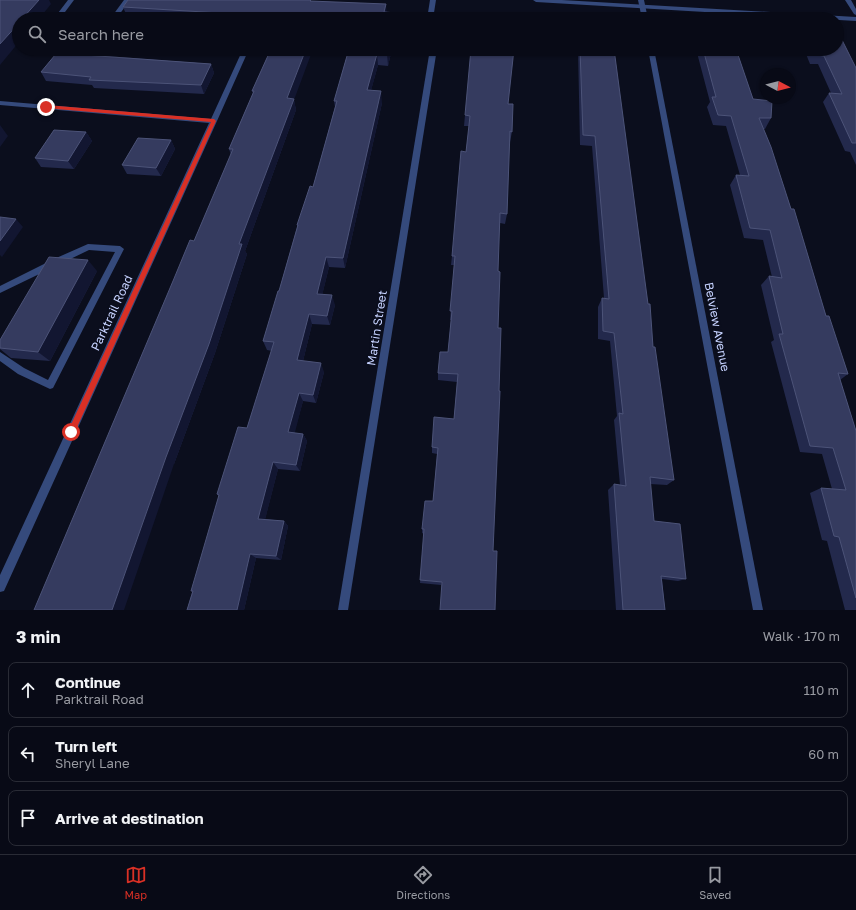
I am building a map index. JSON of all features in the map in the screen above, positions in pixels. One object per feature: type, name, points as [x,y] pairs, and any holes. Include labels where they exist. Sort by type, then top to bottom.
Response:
[{"type":"street","points":[[62,12],[71,0]]},
{"type":"street","points":[[118,12],[127,0]]},
{"type":"street","points":[[431,12],[433,0]]},
{"type":"street","points":[[536,0],[741,12]]},
{"type":"street","points":[[641,0],[643,12]]},
{"type":"street","points":[[848,0],[856,13]]},
{"type":"street","points":[[844,18],[856,19]]},
{"type":"street","name":"Parktrail Road","points":[[0,587],[243,56]]},
{"type":"street","name":"Martin Street","points":[[343,610],[433,56]]},
{"type":"street","name":"Belview Avenue","points":[[652,56],[758,610]]},
{"type":"street","points":[[0,103],[214,121]]},
{"type":"street","points":[[0,290],[88,247],[120,249],[50,385],[21,371],[0,356]]},
{"type":"building","points":[[0,0],[39,0],[28,12],[12,12],[12,31],[0,44]]},
{"type":"building","points":[[128,0],[311,0],[310,1],[386,4],[384,12],[204,12],[123,7]]},
{"type":"building","points":[[844,44],[856,68],[856,143],[852,143],[829,93],[842,94],[824,56],[844,56]]},
{"type":"building","points":[[54,56],[98,56],[211,64],[201,85],[89,80],[91,77],[41,72]]},
{"type":"building","points":[[268,56],[303,56],[287,98],[294,99],[239,244],[242,244],[209,344],[166,457],[112,610],[34,610],[190,240],[194,241],[233,149],[229,149],[254,91],[252,91]]},
{"type":"building","points":[[347,56],[376,56],[367,90],[381,91],[343,258],[326,257],[317,294],[332,295],[327,316],[309,314],[297,360],[321,363],[313,395],[299,393],[288,432],[303,434],[296,465],[273,462],[258,519],[284,521],[276,556],[250,554],[237,610],[187,610],[193,591],[191,591],[219,495],[217,494],[238,427],[247,428],[274,342],[263,341],[279,291],[297,225],[310,186],[313,187],[337,101],[334,101]]},
{"type":"building","points":[[470,56],[513,56],[508,104],[513,104],[512,132],[510,131],[507,214],[500,213],[498,271],[500,272],[498,328],[501,328],[500,391],[493,551],[497,551],[495,610],[440,610],[442,582],[420,580],[424,529],[422,529],[425,501],[433,501],[438,448],[432,447],[434,417],[454,419],[458,374],[438,373],[440,352],[448,352],[455,256],[452,256],[461,151],[466,152],[470,116],[465,115]]},
{"type":"building","points":[[580,56],[615,56],[648,304],[650,304],[653,347],[655,347],[674,480],[650,477],[654,521],[680,524],[686,579],[661,576],[665,610],[623,610],[614,484],[626,486],[619,413],[623,414],[614,333],[603,331],[602,298],[609,299],[595,136],[583,135]]},
{"type":"building","points":[[705,56],[738,56],[753,99],[760,100],[760,104],[772,104],[771,118],[759,118],[771,147],[791,209],[794,209],[826,316],[829,316],[848,374],[838,373],[856,431],[856,598],[839,537],[834,536],[821,488],[846,490],[833,448],[810,446],[779,334],[783,334],[769,276],[782,278],[770,230],[750,228],[736,175],[749,176],[731,116],[718,115],[712,97],[716,97]]},
{"type":"building","points":[[54,130],[86,132],[68,161],[35,158]]},
{"type":"building","points":[[138,138],[171,140],[156,168],[122,165]]},
{"type":"building","points":[[0,217],[16,219],[0,241]]},
{"type":"building","points":[[49,257],[88,260],[38,352],[0,348],[0,340]]},
{"type":"route","points":[[46,107],[214,121],[71,432]]}]
